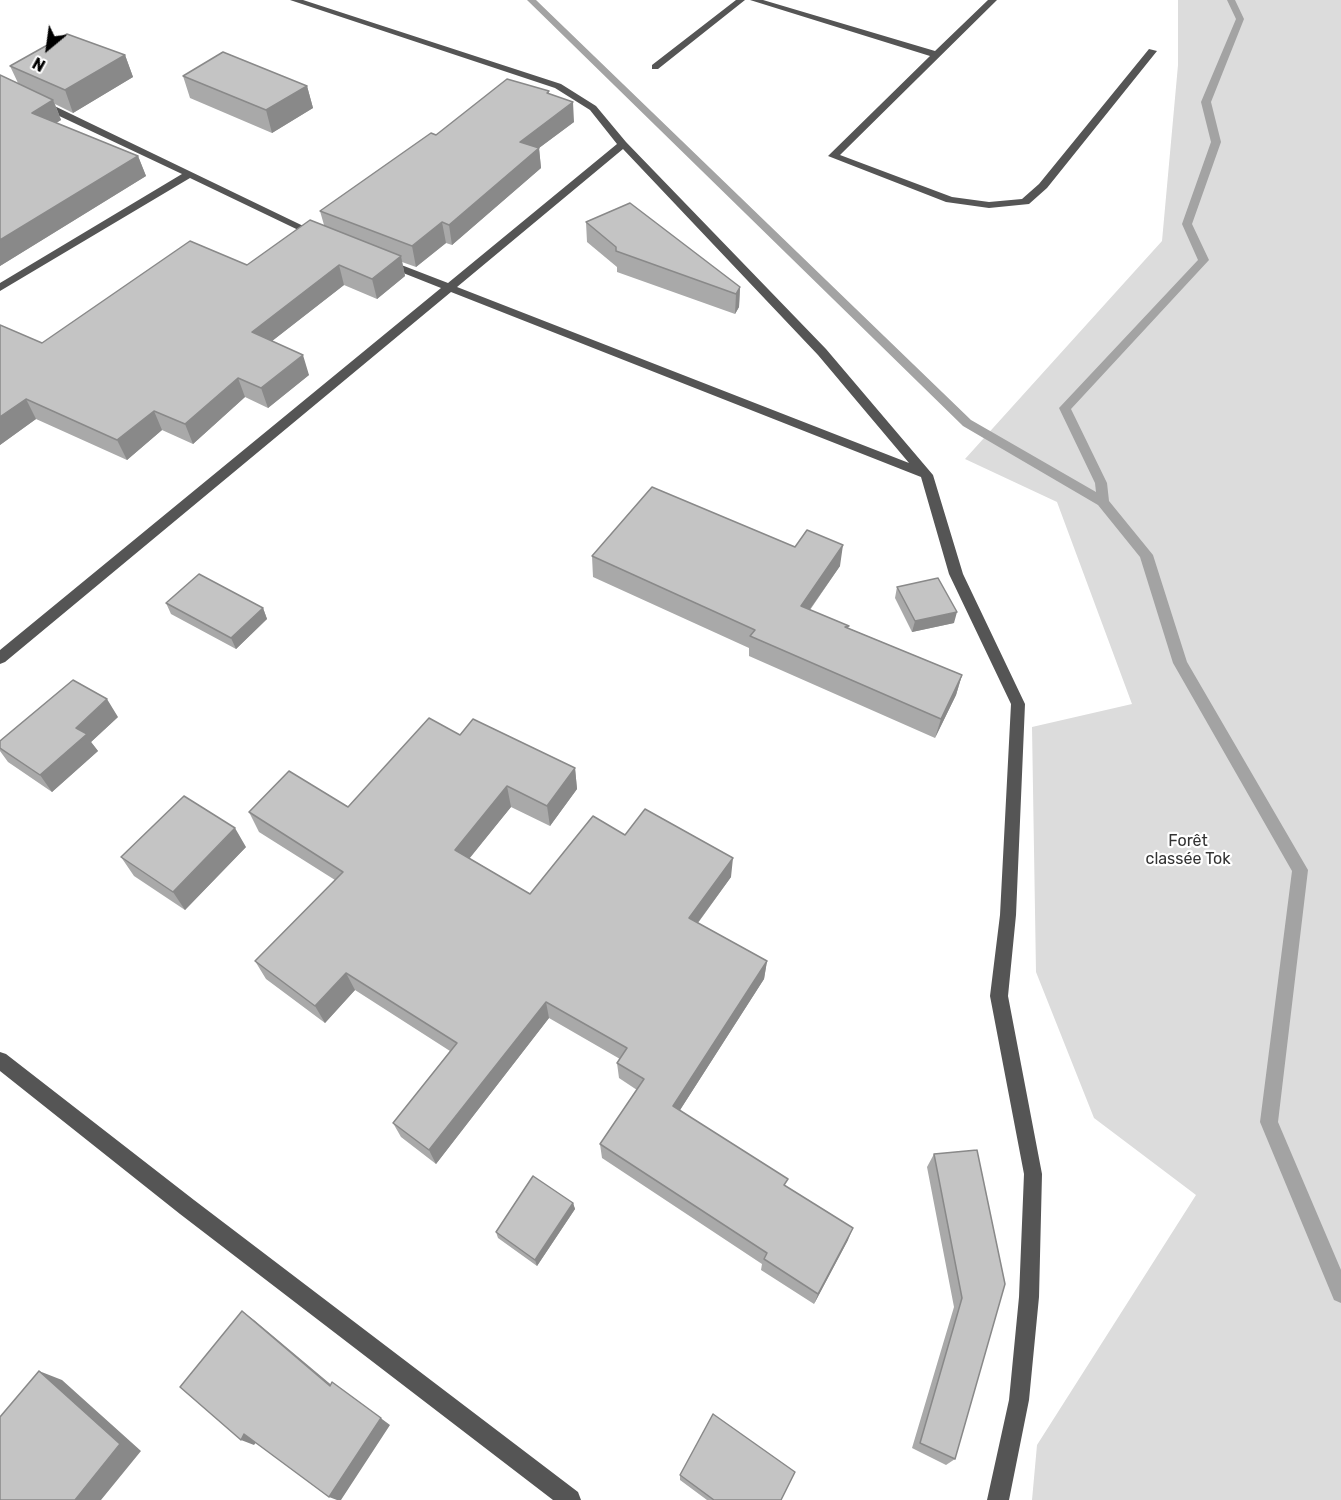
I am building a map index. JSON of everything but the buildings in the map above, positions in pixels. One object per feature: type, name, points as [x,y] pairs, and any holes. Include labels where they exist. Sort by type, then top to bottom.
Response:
[{"type":"street","points":[[294,0],[558,87],[593,108],[623,144],[822,352],[927,475],[956,574],[1018,704],[1008,915],[999,996],[1033,1174],[1029,1297],[1019,1400],[998,1500]]},
{"type":"street","points":[[655,67],[741,0]]},
{"type":"street","points":[[754,0],[937,55]]},
{"type":"street","points":[[993,0],[832,156],[950,200],[989,205],[1025,202],[1043,186],[1152,51]]},
{"type":"street","points":[[0,85],[324,237]]},
{"type":"street","points":[[0,658],[623,144]]},
{"type":"street","points":[[0,288],[190,174]]},
{"type":"street","points":[[376,258],[927,475]]},
{"type":"street","points":[[0,1060],[187,1207],[570,1500]]},
{"type":"green space","name":"Forêt classée Tok","points":[[1178,0],[1341,0],[1341,1500],[1032,1500],[1037,1445],[1196,1195],[1094,1118],[1036,972],[1032,727],[1132,704],[1057,502],[965,459],[1162,241],[1178,65]]},
{"type":"waterway","points":[[531,0],[967,423],[1103,502]]},
{"type":"waterway","points":[[1103,502],[1101,483],[1065,408],[1204,260],[1187,224],[1216,142],[1206,102],[1240,19],[1231,0]]},
{"type":"waterway","points":[[1103,502],[1146,555],[1180,663],[1300,870],[1269,1122],[1341,1293]]}]
